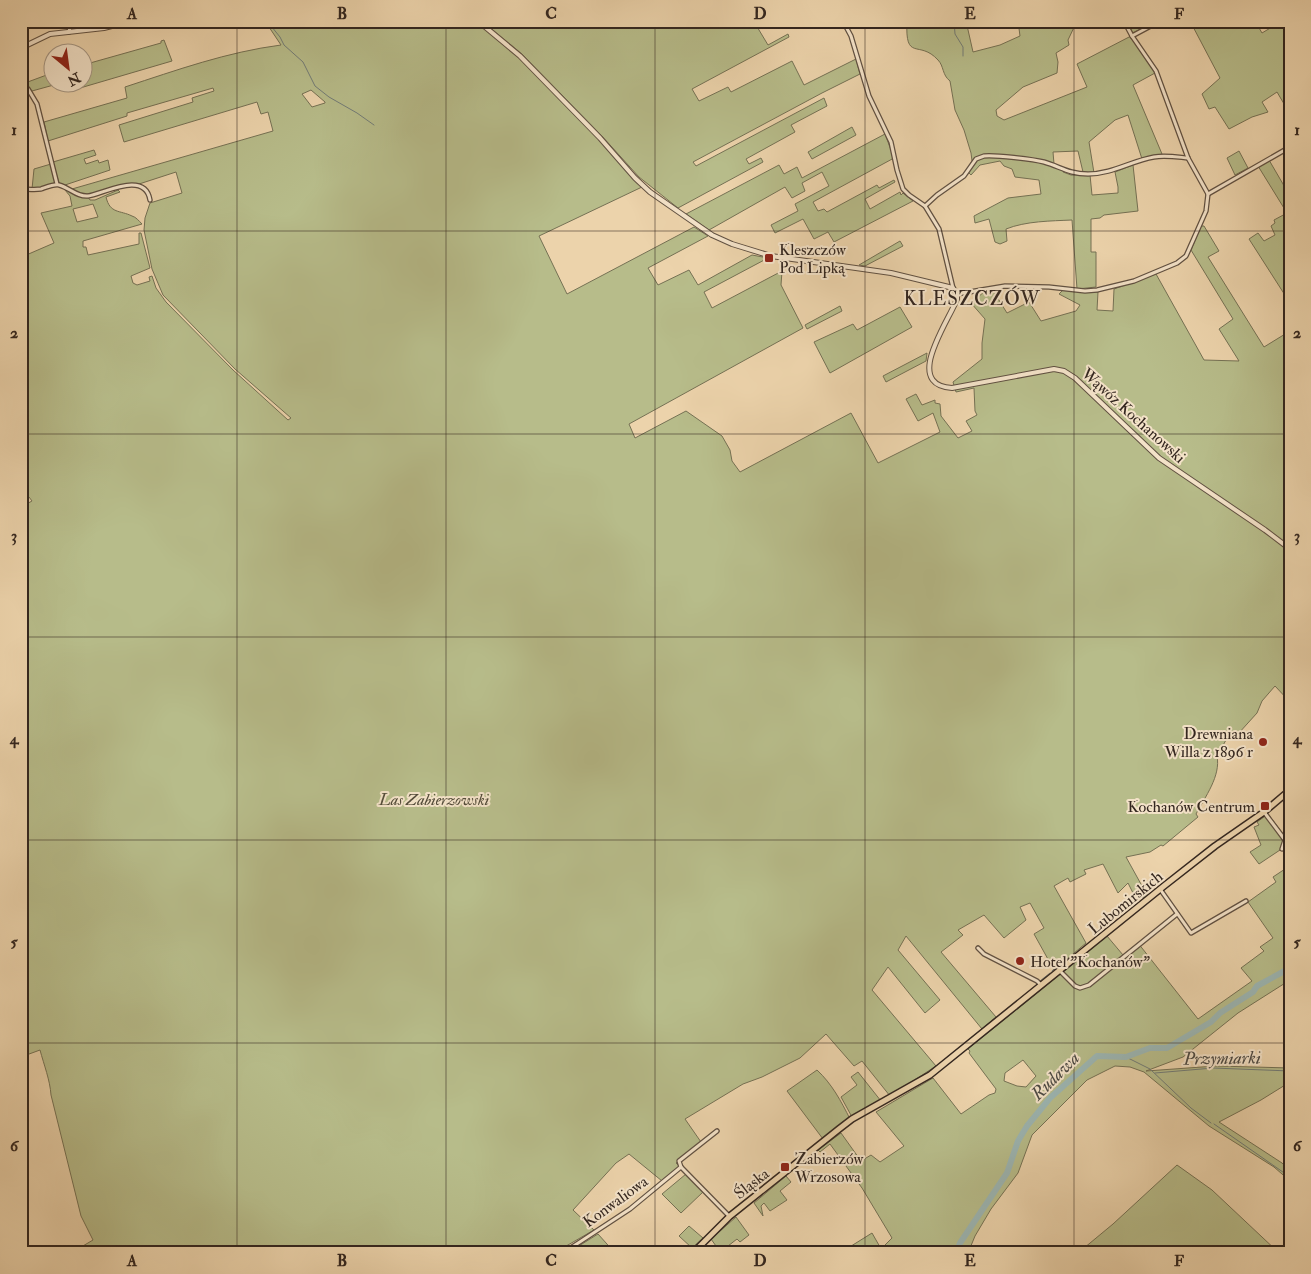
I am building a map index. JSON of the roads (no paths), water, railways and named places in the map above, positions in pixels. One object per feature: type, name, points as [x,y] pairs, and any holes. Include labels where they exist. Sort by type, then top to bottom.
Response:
[{"type":"main road","name":"Lubomirskich","points":[[906,1089],[938,1069],[1160,889],[1215,846],[1264,812],[1290,790]]},
{"type":"main road","name":"Śląska","points":[[692,1253],[730,1216],[845,1125],[906,1089]]},
{"type":"street","points":[[69,32],[71,21]]},
{"type":"street","points":[[21,48],[50,34],[104,28],[131,21]]},
{"type":"street","points":[[478,21],[520,56],[600,138],[640,183],[712,235],[732,244],[771,256],[891,273],[954,288]]},
{"type":"street","points":[[843,21],[851,36],[869,96],[891,142],[903,190],[925,206],[939,230],[957,294],[1005,286],[1085,291],[1134,281],[1177,263],[1186,256],[1206,211],[1208,194],[1188,158],[1156,71],[1124,21]]},
{"type":"street","points":[[1132,36],[1160,21]]},
{"type":"street","points":[[21,82],[33,96],[41,116],[57,184]]},
{"type":"street","points":[[1208,194],[1290,147]]},
{"type":"street","points":[[925,206],[964,176],[976,159],[984,156],[1034,160],[1054,165],[1066,171],[1087,174],[1111,172],[1152,157],[1188,158]]},
{"type":"street","points":[[21,189],[34,190],[57,184],[75,193],[87,196],[116,187],[136,186],[145,190],[150,200]]},
{"type":"street","name":"Wąwóz Kochanowski","points":[[957,294],[956,302],[935,344],[929,362],[933,380],[942,387],[952,388],[1048,369],[1064,371],[1075,378],[1171,467],[1266,530],[1290,549]]},
{"type":"street","points":[[1264,812],[1284,840],[1282,849]]},
{"type":"street","points":[[1160,889],[1190,933],[1246,901]]},
{"type":"street","points":[[1059,970],[1075,986],[1085,987],[1138,947],[1177,914]]},
{"type":"street","points":[[978,948],[984,954],[1038,981],[1041,985]]},
{"type":"street","name":"Konwaliowa","points":[[563,1253],[630,1209],[681,1167],[679,1161],[717,1131]]},
{"type":"street","points":[[681,1167],[730,1216]]},
{"type":"waterway","points":[[267,21],[284,45],[303,62],[315,86],[374,125]]},
{"type":"waterway","points":[[954,21],[955,34],[963,47],[963,56]]},
{"type":"waterway","points":[[1052,971],[1065,961]]},
{"type":"waterway","name":"Rudawa","points":[[956,1253],[960,1243],[1007,1173],[1018,1141],[1027,1126],[1050,1098],[1097,1056],[1126,1057],[1150,1048],[1167,1048],[1211,1022],[1220,1013],[1253,992],[1257,986],[1290,968]]},
{"type":"waterway","points":[[1040,981],[1050,973]]},
{"type":"waterway","points":[[1126,1057],[1150,1069],[1191,1108],[1211,1123]]},
{"type":"waterway","name":"Przymiarki","points":[[1155,1073],[1213,1068],[1290,1071]]},
{"type":"waterway","points":[[1214,1124],[1290,1177]]},
{"type":"place","name":"Kleszczów Pod Lipką","points":[[769,258]]},
{"type":"place","name":"Drewniana Willa z 1896 r","points":[[1263,742]]},
{"type":"place","name":"Kochanów Centrum","points":[[1265,806]]},
{"type":"place","name":"Hotel \"Kochanów\"","points":[[1020,961]]},
{"type":"place","name":"Zabierzów Wrzosowa","points":[[785,1167]]},
{"type":"district","name":"KLESZCZÓW","points":[[972,298]]},
{"type":"park label","name":"Las Zabierzowski","points":[[434,799]]}]
